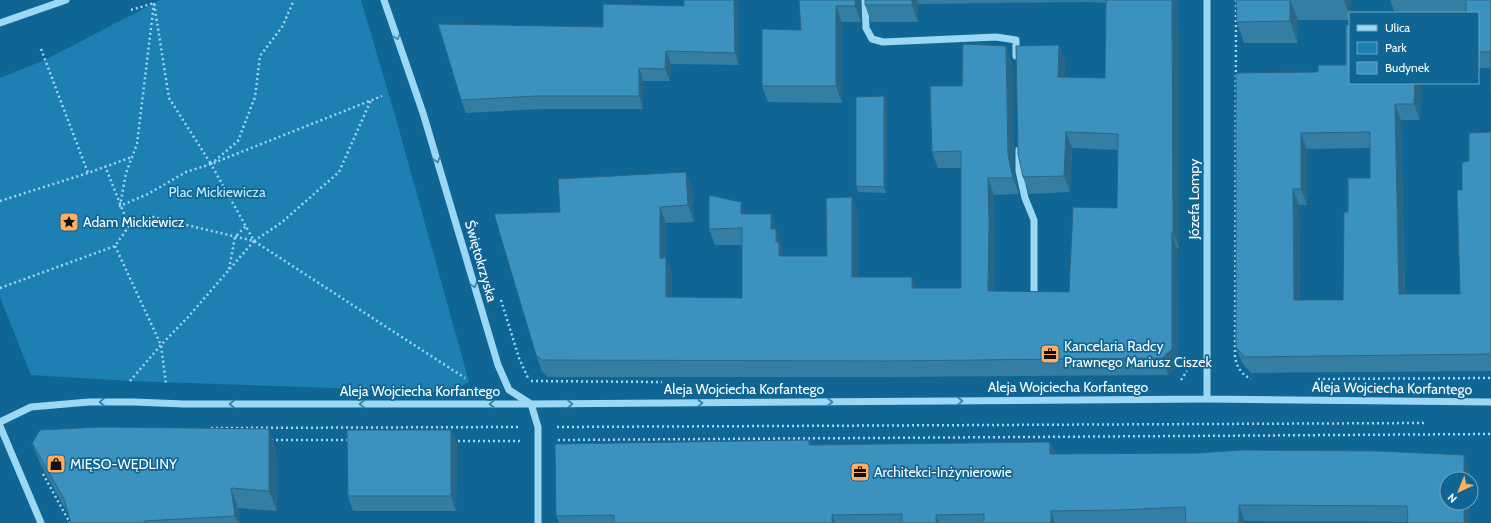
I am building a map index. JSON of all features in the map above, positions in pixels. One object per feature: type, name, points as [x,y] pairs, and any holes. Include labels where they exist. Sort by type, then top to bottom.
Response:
[{"type":"street","points":[[0,23],[66,0]]},
{"type":"street","name":"Świętokrzyska","points":[[384,0],[423,113],[498,365],[509,390],[531,404]]},
{"type":"street","points":[[865,0],[866,28],[872,39],[883,42],[996,37],[1016,40],[1016,63]]},
{"type":"street","name":"Józefa Lompy","points":[[1206,0],[1206,399]]},
{"type":"street","points":[[1018,140],[1019,171],[1025,198],[1034,220],[1034,294]]},
{"type":"street","name":"Aleja Wojciecha Korfantego","points":[[0,422],[31,407],[89,402],[184,404],[531,404],[1206,399],[1491,402]]},
{"type":"street","points":[[531,404],[538,427],[538,523]]},
{"type":"street","points":[[0,426],[41,523]]},
{"type":"path","points":[[211,164],[238,141],[255,97],[260,56],[282,27],[294,0]]},
{"type":"path","points":[[1236,0],[1235,357],[1237,367],[1245,376],[1252,379]]},
{"type":"path","points":[[154,3],[169,98],[211,164],[254,241]]},
{"type":"path","points":[[131,10],[154,3]]},
{"type":"path","points":[[120,206],[126,174],[137,144],[154,3]]},
{"type":"path","points":[[41,49],[88,173]]},
{"type":"path","points":[[120,206],[148,194],[186,172],[211,164],[382,96]]},
{"type":"path","points":[[130,381],[254,241],[281,223],[339,172],[371,100]]},
{"type":"path","points":[[0,201],[133,157]]},
{"type":"path","points":[[105,166],[129,226]]},
{"type":"path","points":[[0,288],[115,246],[129,226],[153,217],[254,241],[465,378]]},
{"type":"path","points":[[228,270],[235,237],[246,226]]},
{"type":"path","points":[[115,246],[161,345],[166,385]]},
{"type":"path","points":[[1316,379],[1491,378]]},
{"type":"path","points":[[558,427],[1428,423]]},
{"type":"path","points":[[206,428],[520,427]]},
{"type":"path","points":[[552,440],[1491,434]]},
{"type":"path","points":[[264,440],[351,440]]},
{"type":"path","points":[[446,441],[526,441]]},
{"type":"path","points":[[43,474],[70,523]]},
{"type":"green space","name":"Plac Mickiewicza","points":[[160,0],[361,0],[396,119],[469,382],[448,392],[130,381],[31,375],[0,297],[0,78],[45,60]]},
{"type":"building","points":[[684,0],[734,0],[735,53],[666,51],[665,69],[639,68],[639,96],[537,96],[461,100],[438,24],[603,27],[603,4],[684,6]]},
{"type":"building","points":[[799,0],[855,0],[855,6],[836,6],[836,86],[762,86],[762,29],[801,30]]},
{"type":"building","points":[[865,0],[912,0],[912,5],[865,5]]},
{"type":"building","points":[[1106,0],[1172,0],[1172,349],[1162,358],[889,361],[542,360],[536,355],[494,214],[560,212],[558,179],[686,172],[688,205],[660,207],[660,258],[666,258],[666,297],[742,298],[742,228],[709,229],[709,195],[741,202],[741,214],[771,214],[771,229],[776,229],[776,242],[779,242],[779,256],[827,256],[826,198],[852,197],[852,277],[912,277],[912,288],[961,288],[961,151],[932,152],[930,86],[962,86],[963,44],[1006,46],[1008,155],[1013,178],[988,178],[988,291],[1069,292],[1073,207],[1117,208],[1118,134],[1066,132],[1064,176],[1023,177],[1018,154],[1016,46],[1059,45],[1058,77],[1105,78]]},
{"type":"building","points":[[1236,0],[1290,0],[1290,21],[1237,22]]},
{"type":"building","points":[[1466,0],[1491,0],[1491,52],[1479,52],[1479,12],[1466,12]]},
{"type":"building","points":[[1346,25],[1349,25],[1349,84],[1415,84],[1414,104],[1395,104],[1399,294],[1460,294],[1457,190],[1462,190],[1462,162],[1469,161],[1469,133],[1491,132],[1491,354],[1245,357],[1236,347],[1236,73],[1318,72],[1318,65],[1346,65]],"holes":[[[1370,132],[1370,178],[1348,178],[1348,212],[1344,212],[1343,300],[1294,300],[1293,189],[1301,189],[1301,133]]]},
{"type":"building","points":[[884,96],[884,187],[856,186],[856,97]]},
{"type":"building","points":[[101,427],[269,429],[269,491],[231,488],[235,516],[144,521],[145,523],[71,523],[64,499],[32,443],[40,430]]},
{"type":"building","points":[[347,430],[451,430],[451,496],[348,496]]},
{"type":"building","points":[[809,440],[809,445],[1050,442],[1050,454],[1199,453],[1241,450],[1378,451],[1464,455],[1464,471],[1439,471],[1439,511],[1464,511],[1464,523],[1408,523],[1407,506],[1239,505],[1239,523],[1186,523],[1185,507],[1051,511],[1051,523],[984,523],[984,514],[936,515],[936,523],[902,523],[902,514],[832,515],[832,523],[614,523],[614,515],[556,516],[555,444]]},
{"type":"place","name":"Adam Mickiewicz","points":[[69,222]]},
{"type":"place","name":"Kancelaria Radcy Prawnego Mariusz Ciszek","points":[[1050,354]]},
{"type":"place","name":"MIĘSO-WĘDLINY","points":[[56,464]]},
{"type":"place","name":"Architekci-Inżynierowie","points":[[860,472]]}]
